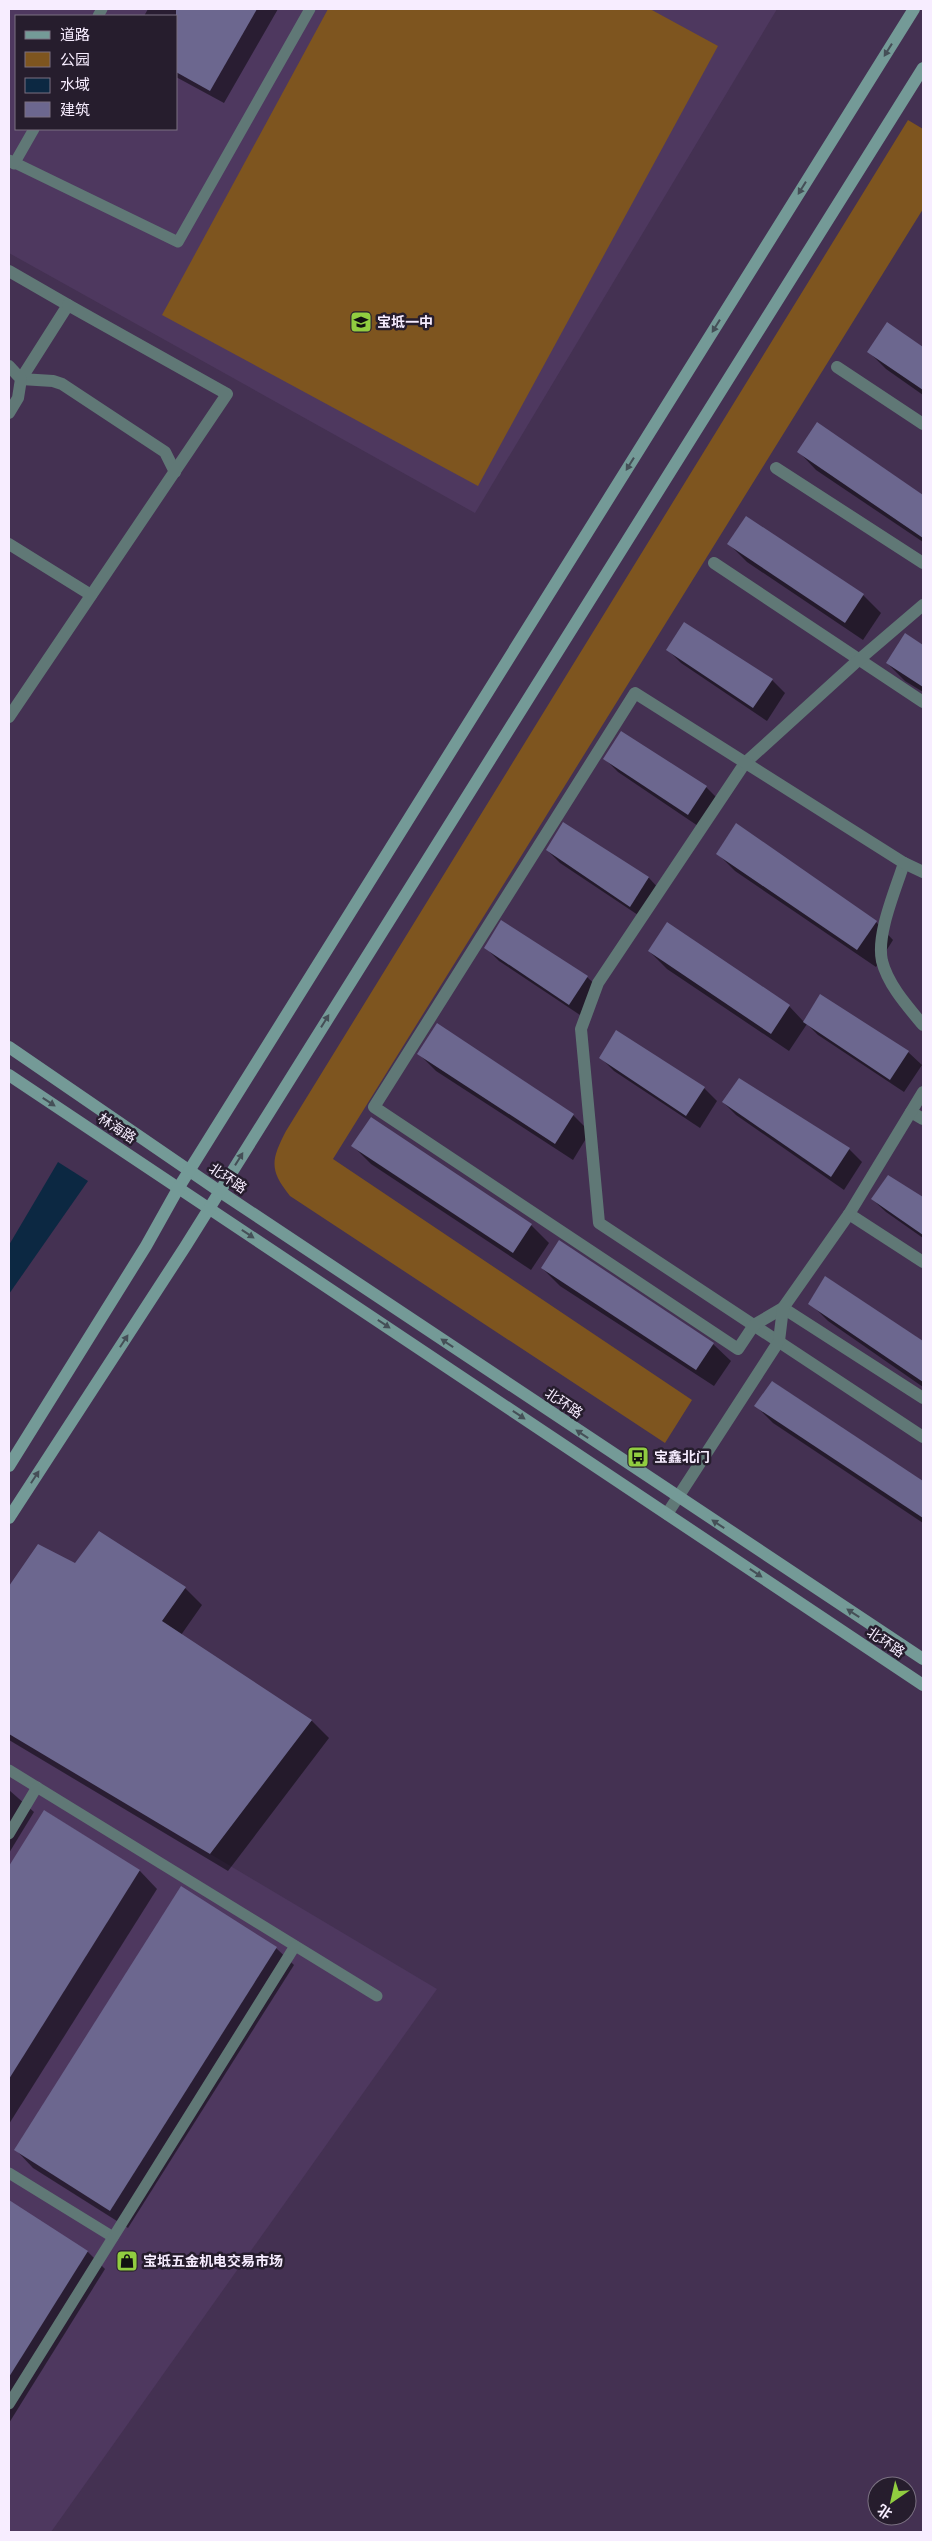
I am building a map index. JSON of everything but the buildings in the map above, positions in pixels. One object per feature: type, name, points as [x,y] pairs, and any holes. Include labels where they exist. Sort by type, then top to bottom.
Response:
[{"type":"main road","points":[[9,1466],[146,1246],[190,1170],[914,9]]},
{"type":"main road","points":[[9,1518],[185,1247],[208,1207],[923,68]]},
{"type":"main road","name":"林海路","points":[[9,1047],[190,1170]]},
{"type":"main road","name":"林海路","points":[[9,1075],[208,1207]]},
{"type":"main road","name":"北环路","points":[[190,1170],[923,1659]]},
{"type":"main road","name":"北环路","points":[[208,1207],[923,1685]]},
{"type":"street","points":[[9,271],[227,394],[9,718]]},
{"type":"street","points":[[9,412],[18,398],[21,379],[68,305]]},
{"type":"street","points":[[9,366],[21,379],[53,381],[62,384],[165,452],[174,472]]},
{"type":"street","points":[[837,367],[923,424]]},
{"type":"street","points":[[776,468],[923,563]]},
{"type":"street","points":[[9,544],[91,595]]},
{"type":"street","points":[[714,563],[861,658],[923,702]]},
{"type":"street","points":[[923,605],[861,658],[745,763],[598,983],[581,1029],[599,1223],[923,1437]]},
{"type":"street","points":[[923,872],[904,863],[635,693],[374,1107],[738,1349],[754,1325],[783,1308],[848,1214],[923,1092]]},
{"type":"street","points":[[904,863],[882,939],[882,960],[890,980],[907,1007],[923,1025]]},
{"type":"street","points":[[911,1112],[923,1119]]},
{"type":"street","points":[[848,1214],[923,1262]]},
{"type":"street","points":[[667,1514],[779,1341],[783,1308]]},
{"type":"street","points":[[783,1308],[923,1398]]},
{"type":"lane","points":[[33,130],[12,162],[178,242],[310,9]]},
{"type":"lane","points":[[9,1770],[377,1996]]},
{"type":"lane","points":[[9,1834],[37,1787]]},
{"type":"lane","points":[[9,2404],[295,1946]]},
{"type":"lane","points":[[9,2173],[113,2237]]},
{"type":"shaded area","name":"宝坻一中","points":[[9,9],[777,9],[475,513],[9,253]]},
{"type":"shaded area","name":"宝坻五金机电交易市场","points":[[9,1734],[437,1989],[51,2532],[9,2532]]},
{"type":"green space","name":"宝坻一中","points":[[328,9],[650,9],[718,46],[478,486],[162,315]]},
{"type":"green space","points":[[908,120],[923,129],[923,209],[333,1159],[692,1400],[665,1443],[290,1196],[278,1179],[274,1165],[275,1157],[286,1131]]},
{"type":"water","points":[[58,1162],[88,1181],[9,1294],[9,1245]]},
{"type":"place","name":"宝坻一中","points":[[361,322]]},
{"type":"place","name":"宝鑫北门","points":[[638,1457]]},
{"type":"place","name":"宝坻五金机电交易市场","points":[[127,2261]]}]
